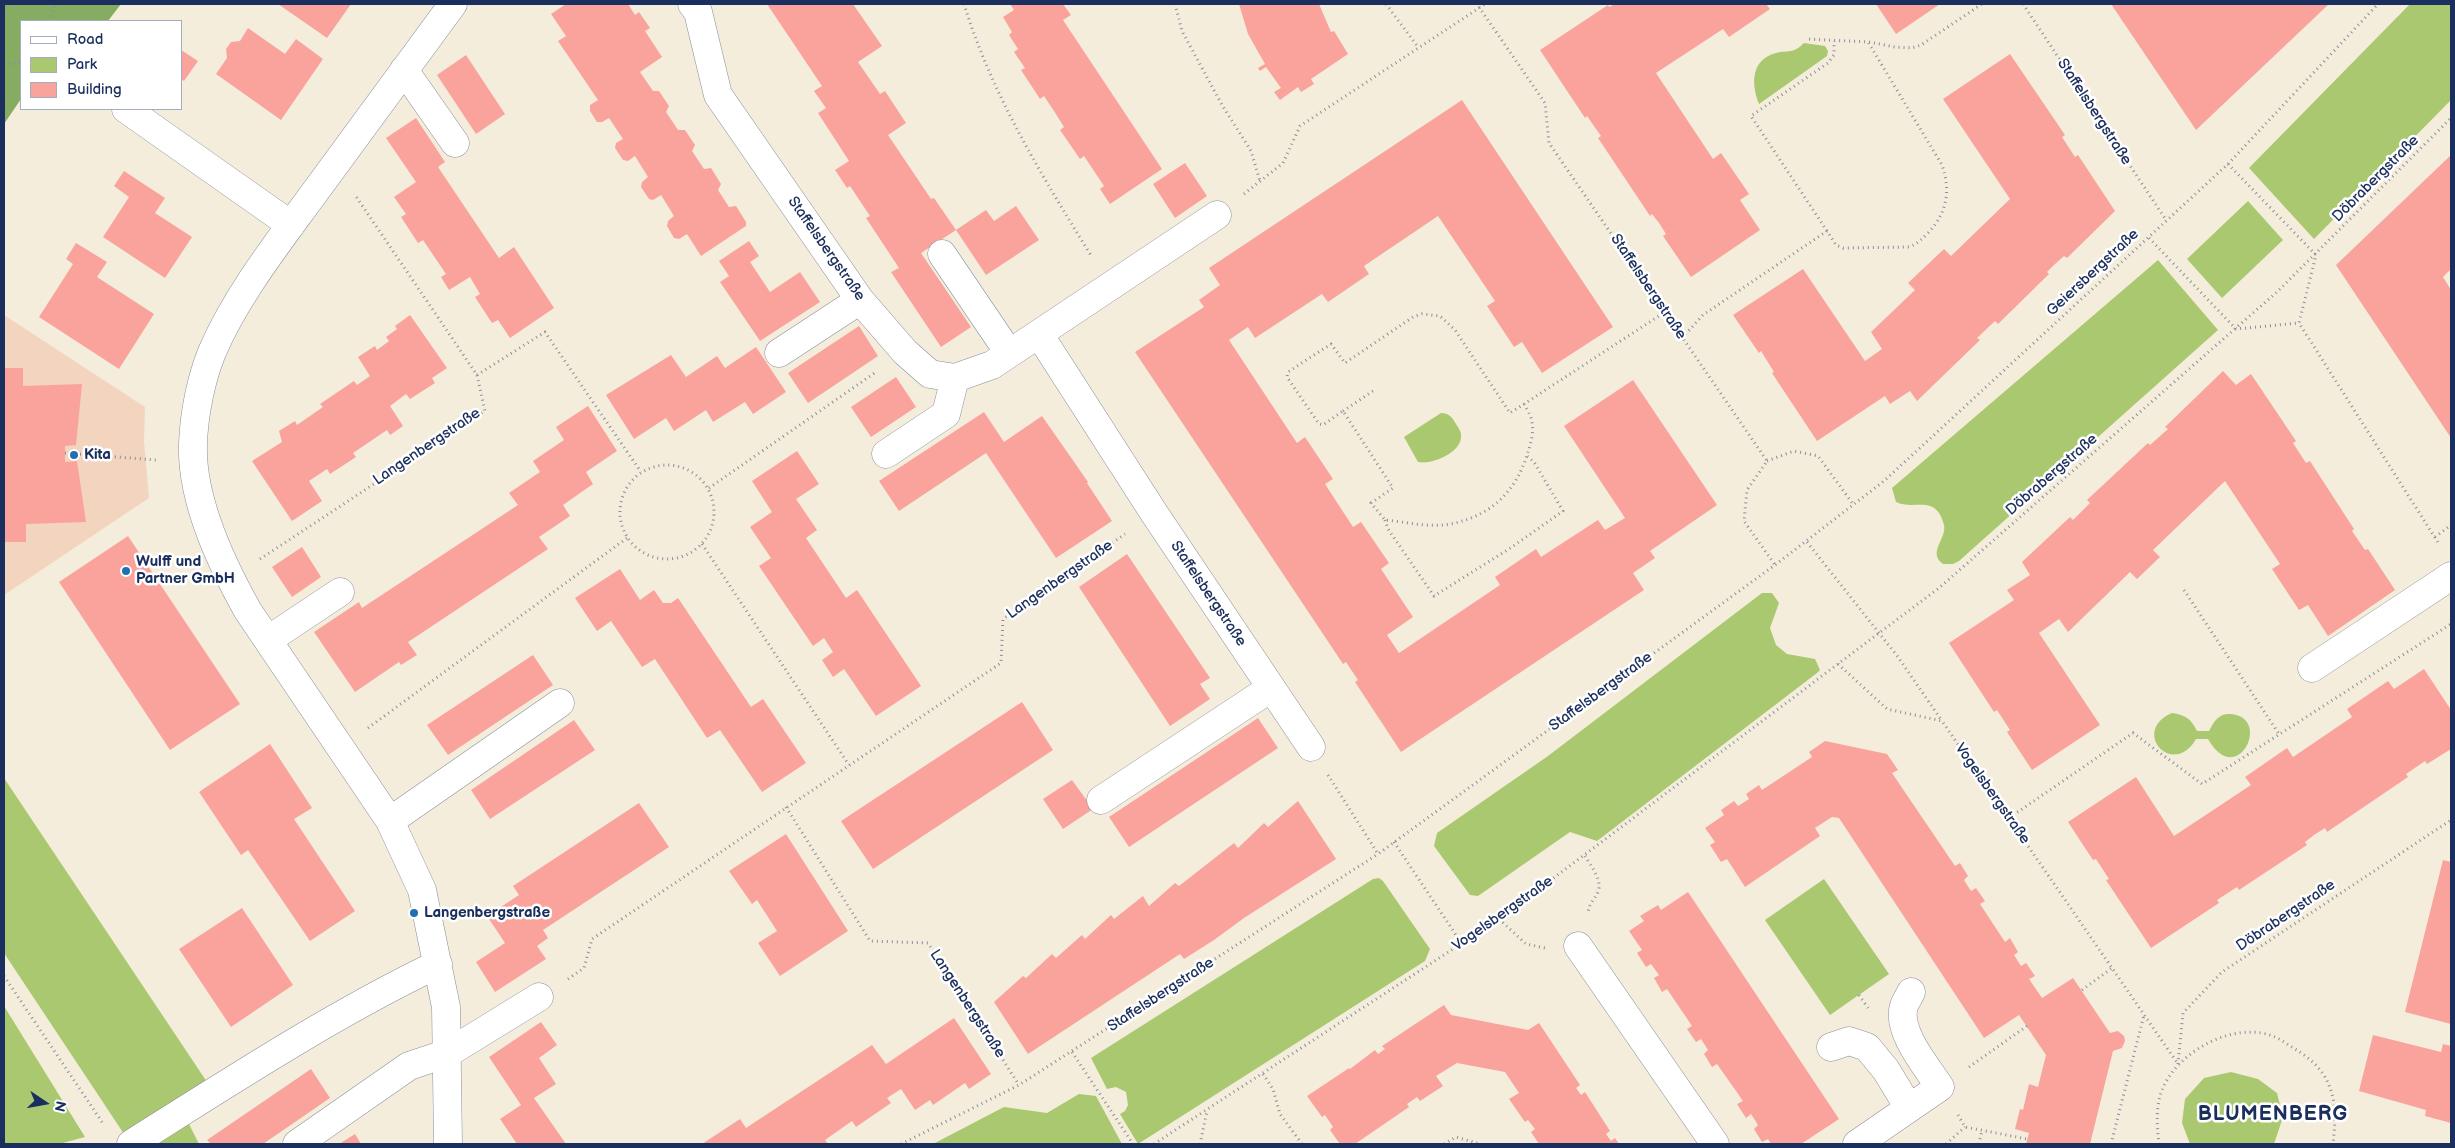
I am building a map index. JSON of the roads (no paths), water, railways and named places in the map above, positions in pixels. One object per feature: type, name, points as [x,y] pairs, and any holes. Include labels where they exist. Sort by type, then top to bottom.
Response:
[{"type":"street","points":[[448,1144],[446,1007],[422,890],[390,821],[339,749],[230,578],[209,528],[197,482],[193,445],[199,400],[212,352],[229,319],[291,224],[453,4]]},
{"type":"street","name":"Staffelsbergstraße","points":[[692,4],[698,12],[718,95],[860,300],[905,352],[930,374],[954,378],[992,365],[1217,215]]},
{"type":"street","points":[[404,70],[455,143]]},
{"type":"street","points":[[127,110],[291,224]]},
{"type":"street","points":[[942,254],[1010,353]]},
{"type":"street","points":[[779,353],[860,300]]},
{"type":"street","name":"Staffelsbergstraße","points":[[1039,334],[1154,513],[1310,747]]},
{"type":"street","points":[[886,454],[946,414],[954,378]]},
{"type":"street","points":[[2312,668],[2451,576]]},
{"type":"street","points":[[268,640],[340,592]]},
{"type":"street","points":[[1101,800],[1271,688]]},
{"type":"street","points":[[390,821],[560,704]]},
{"type":"street","points":[[1578,946],[1715,1144]]},
{"type":"street","points":[[131,1144],[253,1067],[404,980],[438,964]]},
{"type":"street","points":[[1857,1144],[1940,1087],[1913,1046],[1902,1024],[1903,1007],[1911,992]]},
{"type":"street","points":[[297,1144],[409,1066],[448,1054],[539,996]]},
{"type":"street","points":[[1831,1048],[1849,1040],[1867,1047],[1886,1070],[1909,1108]]},
{"type":"place","name":"Kita","points":[[74,455]]},
{"type":"place","name":"Wulff und Partner GmbH","points":[[126,571]]},
{"type":"place","name":"Langenbergstraße","points":[[414,913]]},
{"type":"district","name":"BLUMENBERG","points":[[2273,1115]]}]
